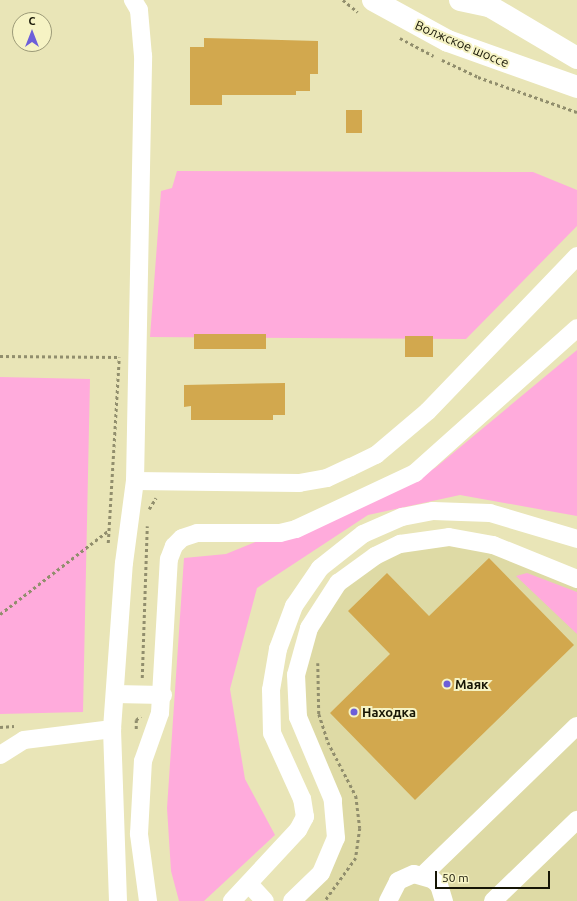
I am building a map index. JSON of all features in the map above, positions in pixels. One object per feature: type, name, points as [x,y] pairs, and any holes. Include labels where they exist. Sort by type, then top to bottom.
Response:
[{"type":"main road","name":"Волжское шоссе","points":[[373,0],[448,41],[577,87]]},
{"type":"main road","points":[[460,0],[484,3],[577,58]]},
{"type":"street","points":[[118,901],[112,729],[124,563],[135,481],[143,56],[139,10],[133,0]]},
{"type":"street","points":[[135,481],[299,483],[327,478],[376,455],[408,430],[575,263]]},
{"type":"street","points":[[148,901],[139,834],[143,761],[160,713],[158,696],[169,559],[174,546],[182,538],[197,533],[280,533],[296,529],[415,473],[577,328]]},
{"type":"street","points":[[232,901],[298,830],[305,817],[302,799],[272,733],[271,690],[278,648],[294,606],[320,568],[363,534],[402,518],[433,511],[490,513],[577,539]]},
{"type":"street","points":[[292,901],[321,873],[336,838],[333,800],[298,717],[296,675],[309,628],[338,583],[375,556],[400,544],[449,537],[493,545],[577,579]]},
{"type":"street","points":[[115,694],[158,696]]},
{"type":"street","points":[[424,875],[577,726]]},
{"type":"street","points":[[0,755],[24,740],[112,729]]},
{"type":"street","points":[[493,901],[577,820]]},
{"type":"street","points":[[388,901],[398,881],[410,875],[424,875],[439,885],[444,901]]},
{"type":"street","points":[[249,884],[265,901]]},
{"type":"path","points":[[0,614],[109,529],[120,350]]},
{"type":"path","points":[[0,356],[119,357]]},
{"type":"path","points":[[136,736],[136,720],[154,711],[158,696],[155,687],[146,684],[140,673],[148,510],[154,499],[160,496]]},
{"type":"shaded area","points":[[177,171],[533,172],[577,190],[577,226],[466,339],[150,337],[161,191],[172,188]]},
{"type":"shaded area","points":[[577,350],[577,516],[460,495],[368,515],[257,588],[230,689],[245,779],[275,835],[204,901],[179,901],[171,871],[167,808],[184,558],[226,554],[435,468]]},
{"type":"shaded area","points":[[0,377],[90,379],[83,712],[0,714]]},
{"type":"shaded area","points":[[472,540],[577,577],[577,901],[294,901],[321,873],[337,820],[296,695],[309,628],[359,566],[413,541]]},
{"type":"shaded area","points":[[527,573],[577,592],[577,634],[516,576]]},
{"type":"building","points":[[204,38],[318,41],[318,74],[310,74],[310,91],[296,91],[296,95],[222,95],[222,105],[190,105],[190,47],[204,47]]},
{"type":"building","points":[[346,110],[362,110],[362,133],[346,133]]},
{"type":"building","points":[[194,334],[266,334],[266,349],[194,349]]},
{"type":"building","points":[[405,336],[433,336],[433,357],[405,357]]},
{"type":"building","points":[[285,383],[285,415],[273,415],[273,420],[191,420],[191,406],[184,407],[184,385]]},
{"type":"building","name":"Маяк","points":[[489,558],[574,645],[415,800],[330,713],[390,654],[348,611],[387,573],[429,616]]},
{"type":"place","name":"Маяк","points":[[447,684]]},
{"type":"place","name":"Находка","points":[[354,712]]}]
